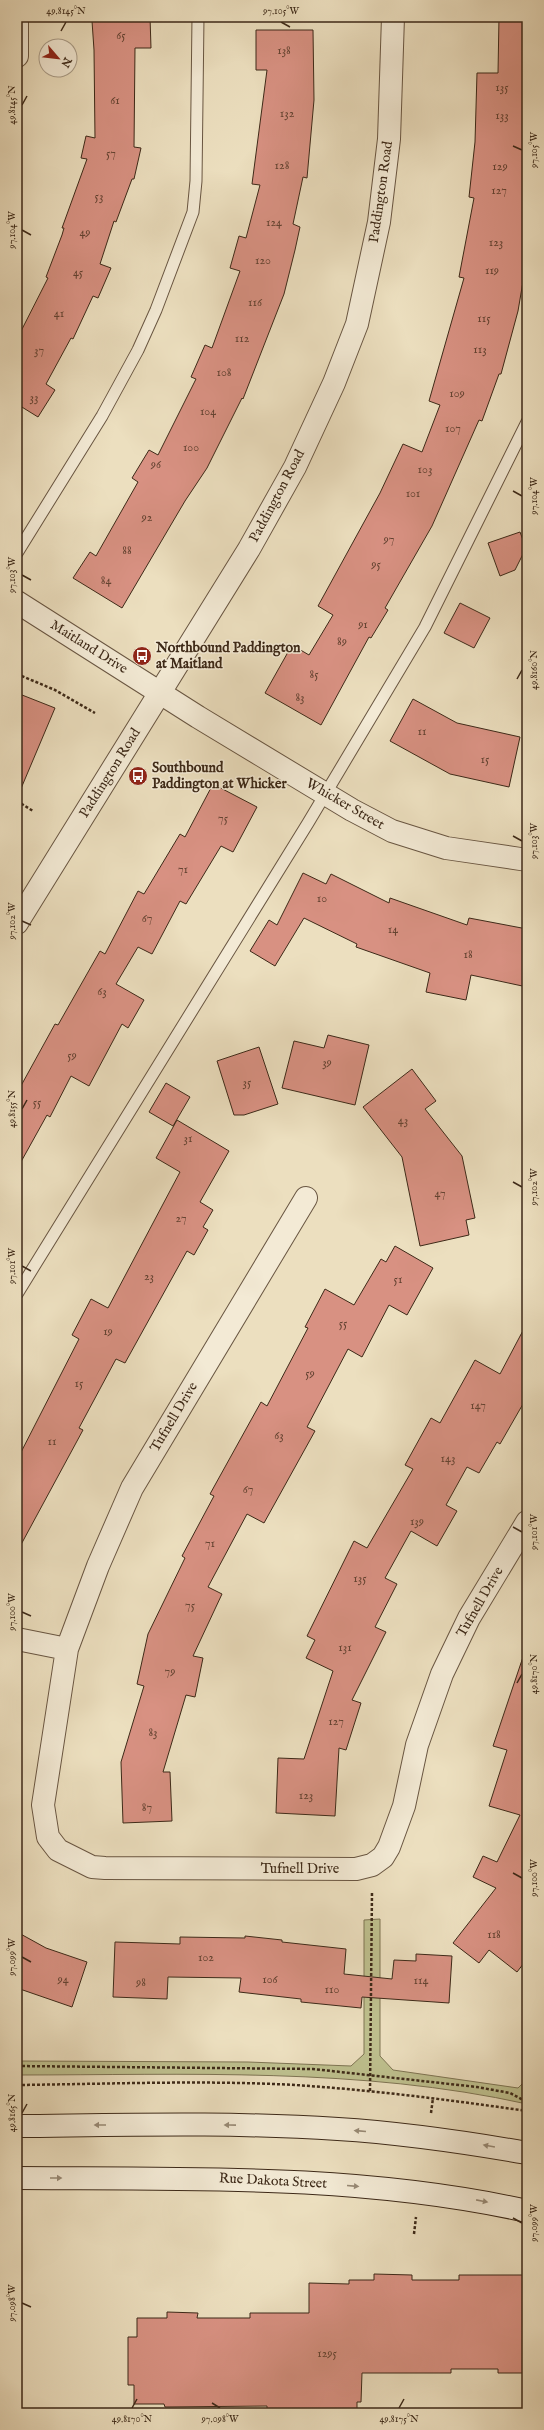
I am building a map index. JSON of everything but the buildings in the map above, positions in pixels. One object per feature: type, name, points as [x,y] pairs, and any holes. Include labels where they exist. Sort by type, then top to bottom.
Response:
[{"type":"street","points":[[17,17],[17,56]]},
{"type":"street","name":"Paddington Road","points":[[17,923],[249,549],[295,467],[334,383],[357,324],[379,222],[389,139],[393,17]]},
{"type":"street","name":"Maitland Drive","points":[[17,602],[160,692]]},
{"type":"street","name":"Whicker Street","points":[[160,692],[326,794],[392,831],[420,841],[477,854],[527,860]]},
{"type":"street","name":"Tufnell Drive","points":[[306,1198],[132,1488],[95,1573],[67,1649],[43,1805],[48,1837],[58,1850],[92,1866],[105,1868],[356,1869],[372,1865],[382,1856],[395,1835],[417,1745],[442,1674],[469,1618],[527,1522]]},
{"type":"street","points":[[17,1639],[67,1649]]},
{"type":"street","points":[[17,2126],[194,2124],[338,2129],[428,2137],[527,2153]]},
{"type":"street","name":"Rue Dakota Street","points":[[17,2178],[264,2179],[401,2191],[480,2200],[527,2211]]},
{"type":"lane","points":[[17,553],[102,416],[138,350],[156,310],[193,212],[196,180],[198,17]]},
{"type":"lane","points":[[17,1294],[326,794],[425,627],[527,422]]},
{"type":"path","points":[[17,674],[55,690],[95,713]]},
{"type":"path","points":[[17,801],[33,811]]},
{"type":"path","points":[[370,2091],[372,1865]]},
{"type":"path","points":[[17,2066],[312,2069],[484,2088],[510,2093],[527,2102]]},
{"type":"path","points":[[17,2085],[225,2083],[370,2091],[527,2111]]},
{"type":"green space","points":[[380,1919],[380,2056],[393,2070],[518,2088],[527,2079],[527,2104],[464,2092],[401,2084],[337,2079],[209,2074],[17,2075],[17,2061],[248,2062],[351,2066],[364,2054],[364,1920]]},
{"type":"place","name":"Northbound Paddington at Maitland","points":[[142,656]]},
{"type":"place","name":"Southbound Paddington at Whicker","points":[[138,776]]}]
